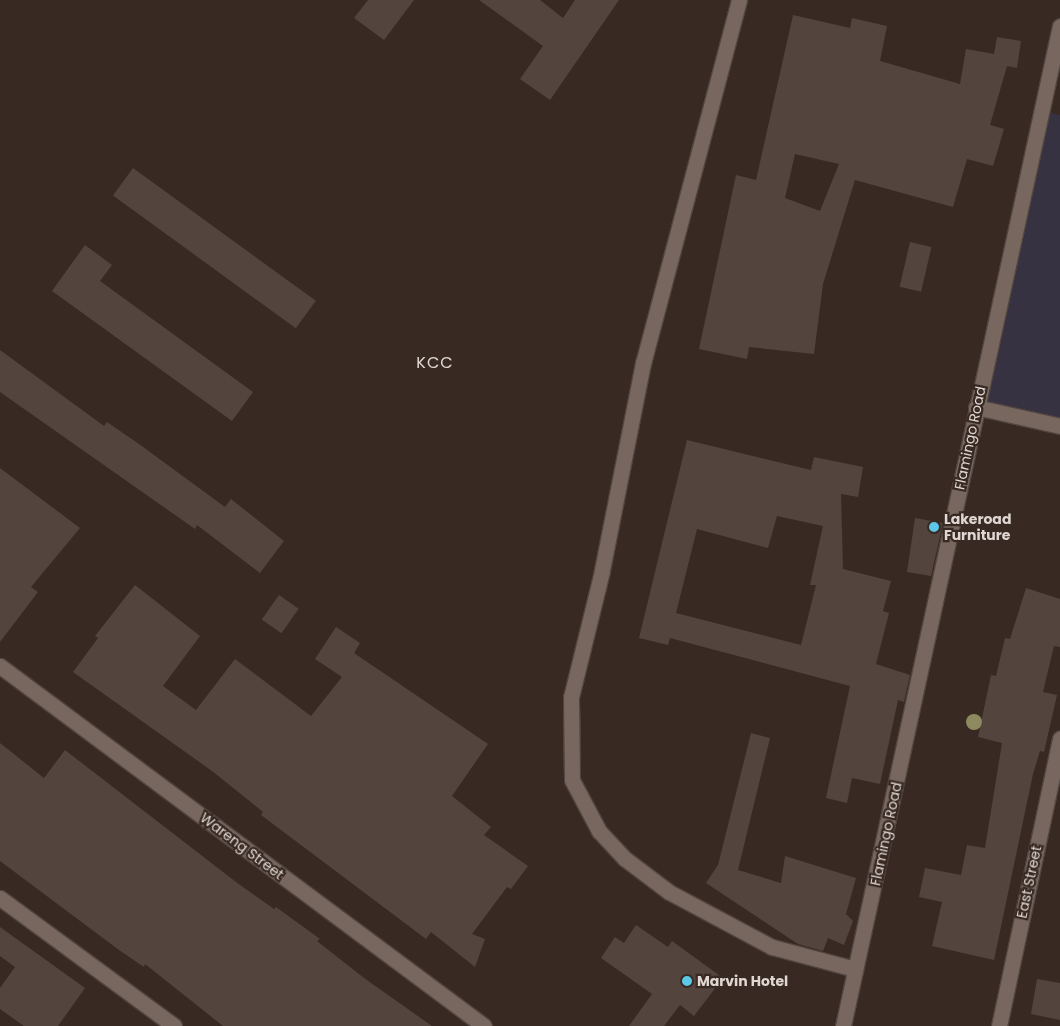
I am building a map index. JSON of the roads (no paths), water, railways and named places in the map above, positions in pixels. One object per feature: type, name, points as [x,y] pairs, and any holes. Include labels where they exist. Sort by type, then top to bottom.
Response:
[{"type":"street","points":[[739,0],[643,363],[602,571],[570,697],[572,780],[599,831],[624,858],[669,892],[772,947],[854,968]]},
{"type":"street","name":"Flamingo Road","points":[[843,1026],[854,968],[882,858],[976,407],[1060,26]]},
{"type":"street","points":[[976,407],[1060,426]]},
{"type":"street","name":"Wareng Street","points":[[0,666],[484,1026]]},
{"type":"street","name":"East Street","points":[[999,1026],[1060,738]]},
{"type":"street","points":[[0,898],[174,1026]]},
{"type":"place","name":"Lakeroad Furniture","points":[[934,527]]},
{"type":"place","name":"Marvin Hotel","points":[[687,981]]},
{"type":"district","name":"KCC","points":[[435,363]]}]
